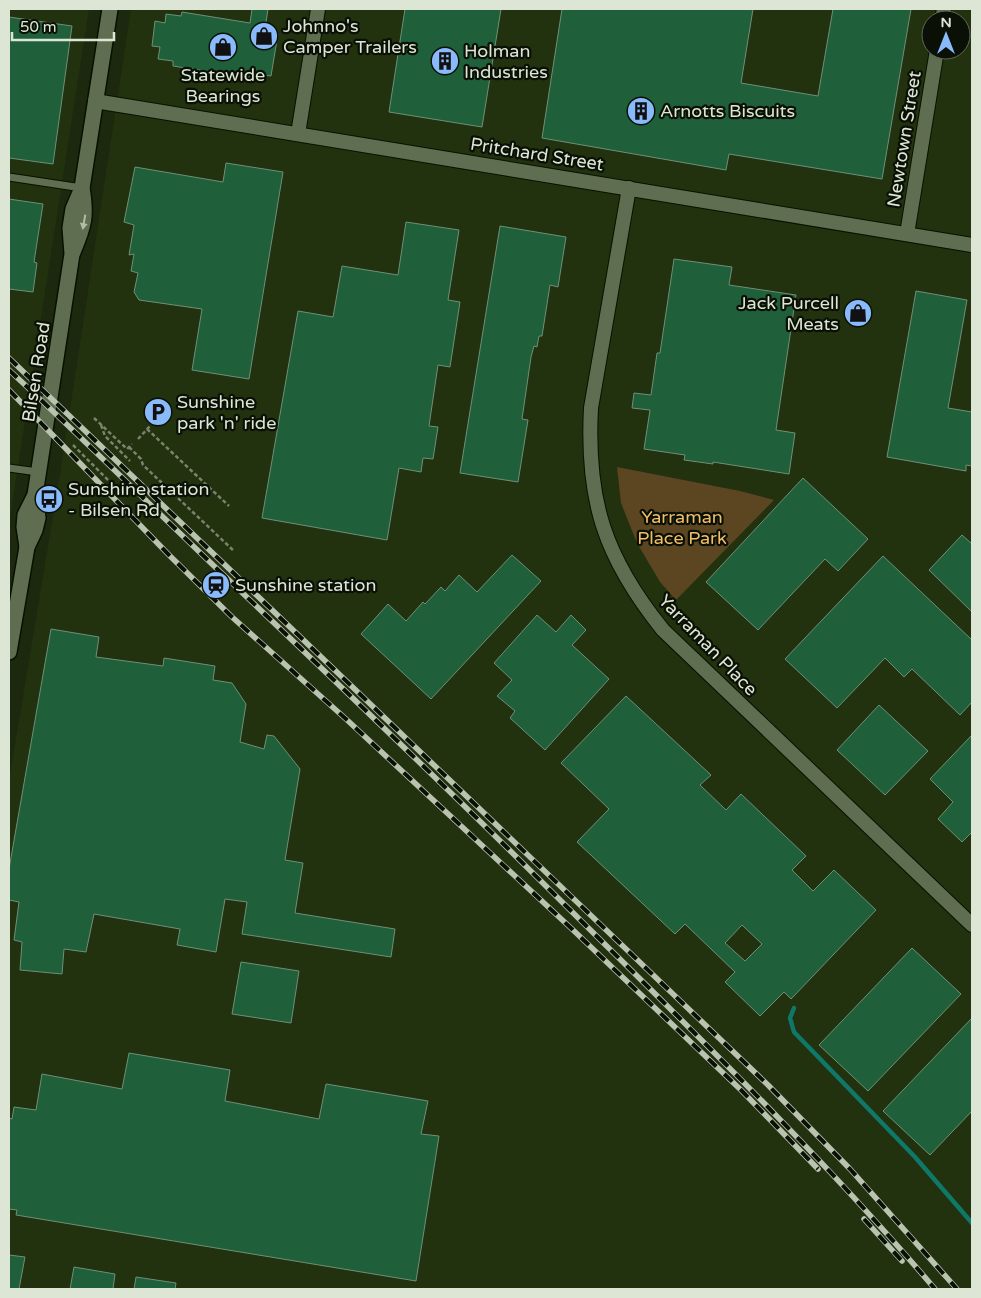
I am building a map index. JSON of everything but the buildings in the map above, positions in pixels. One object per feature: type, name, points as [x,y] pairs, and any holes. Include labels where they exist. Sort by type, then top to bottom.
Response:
[{"type":"street","name":"Bilsen Road","points":[[9,652],[28,547],[24,527],[25,515],[35,495],[72,254],[70,228],[73,209],[82,188],[110,9]]},
{"type":"street","points":[[298,134],[318,9]]},
{"type":"street","name":"Newtown Street","points":[[907,234],[935,60]]},
{"type":"street","name":"Pritchard Street","points":[[95,101],[972,245]]},
{"type":"street","name":"Yarraman Place","points":[[629,188],[592,408],[590,434],[593,485],[608,544],[641,602],[663,630],[972,925]]},
{"type":"lane","points":[[9,176],[82,188]]},
{"type":"lane","points":[[9,468],[39,472]]},
{"type":"path","points":[[156,420],[170,406]]},
{"type":"path","points":[[94,418],[127,449],[131,446],[141,459],[143,465],[234,551]]},
{"type":"path","points":[[100,423],[105,436],[130,461]]},
{"type":"path","points":[[138,439],[149,427],[229,506]]},
{"type":"path","points":[[73,445],[110,482]]},
{"type":"shaded area","points":[[9,9],[89,9],[9,524]]},
{"type":"shaded area","points":[[131,9],[972,9],[972,1289],[9,1289],[9,781],[61,468]]},
{"type":"green space","name":"Yarraman Place Park","points":[[617,467],[740,491],[774,500],[676,600],[660,582],[637,543],[621,503]]},
{"type":"waterway","points":[[794,1008],[790,1018],[794,1032],[915,1157],[972,1223]]},
{"type":"railway","points":[[9,358],[768,1085],[850,1169],[957,1289]]},
{"type":"railway","points":[[9,370],[511,851],[796,1136],[890,1237],[935,1289]]},
{"type":"railway","points":[[9,390],[232,617],[346,719],[572,929],[741,1090],[818,1169]]},
{"type":"railway","points":[[864,1219],[902,1261]]},
{"type":"place","name":"Johnno's Camper Trailers","points":[[264,36]]},
{"type":"place","name":"Statewide Bearings","points":[[223,47]]},
{"type":"place","name":"Holman Industries","points":[[445,61]]},
{"type":"place","name":"Arnotts Biscuits","points":[[641,111]]},
{"type":"place","name":"Jack Purcell Meats","points":[[858,313]]},
{"type":"place","name":"Sunshine park 'n' ride","points":[[158,412]]},
{"type":"place","name":"Sunshine station - Bilsen Rd","points":[[49,499]]},
{"type":"place","name":"Sunshine station","points":[[216,585]]}]
